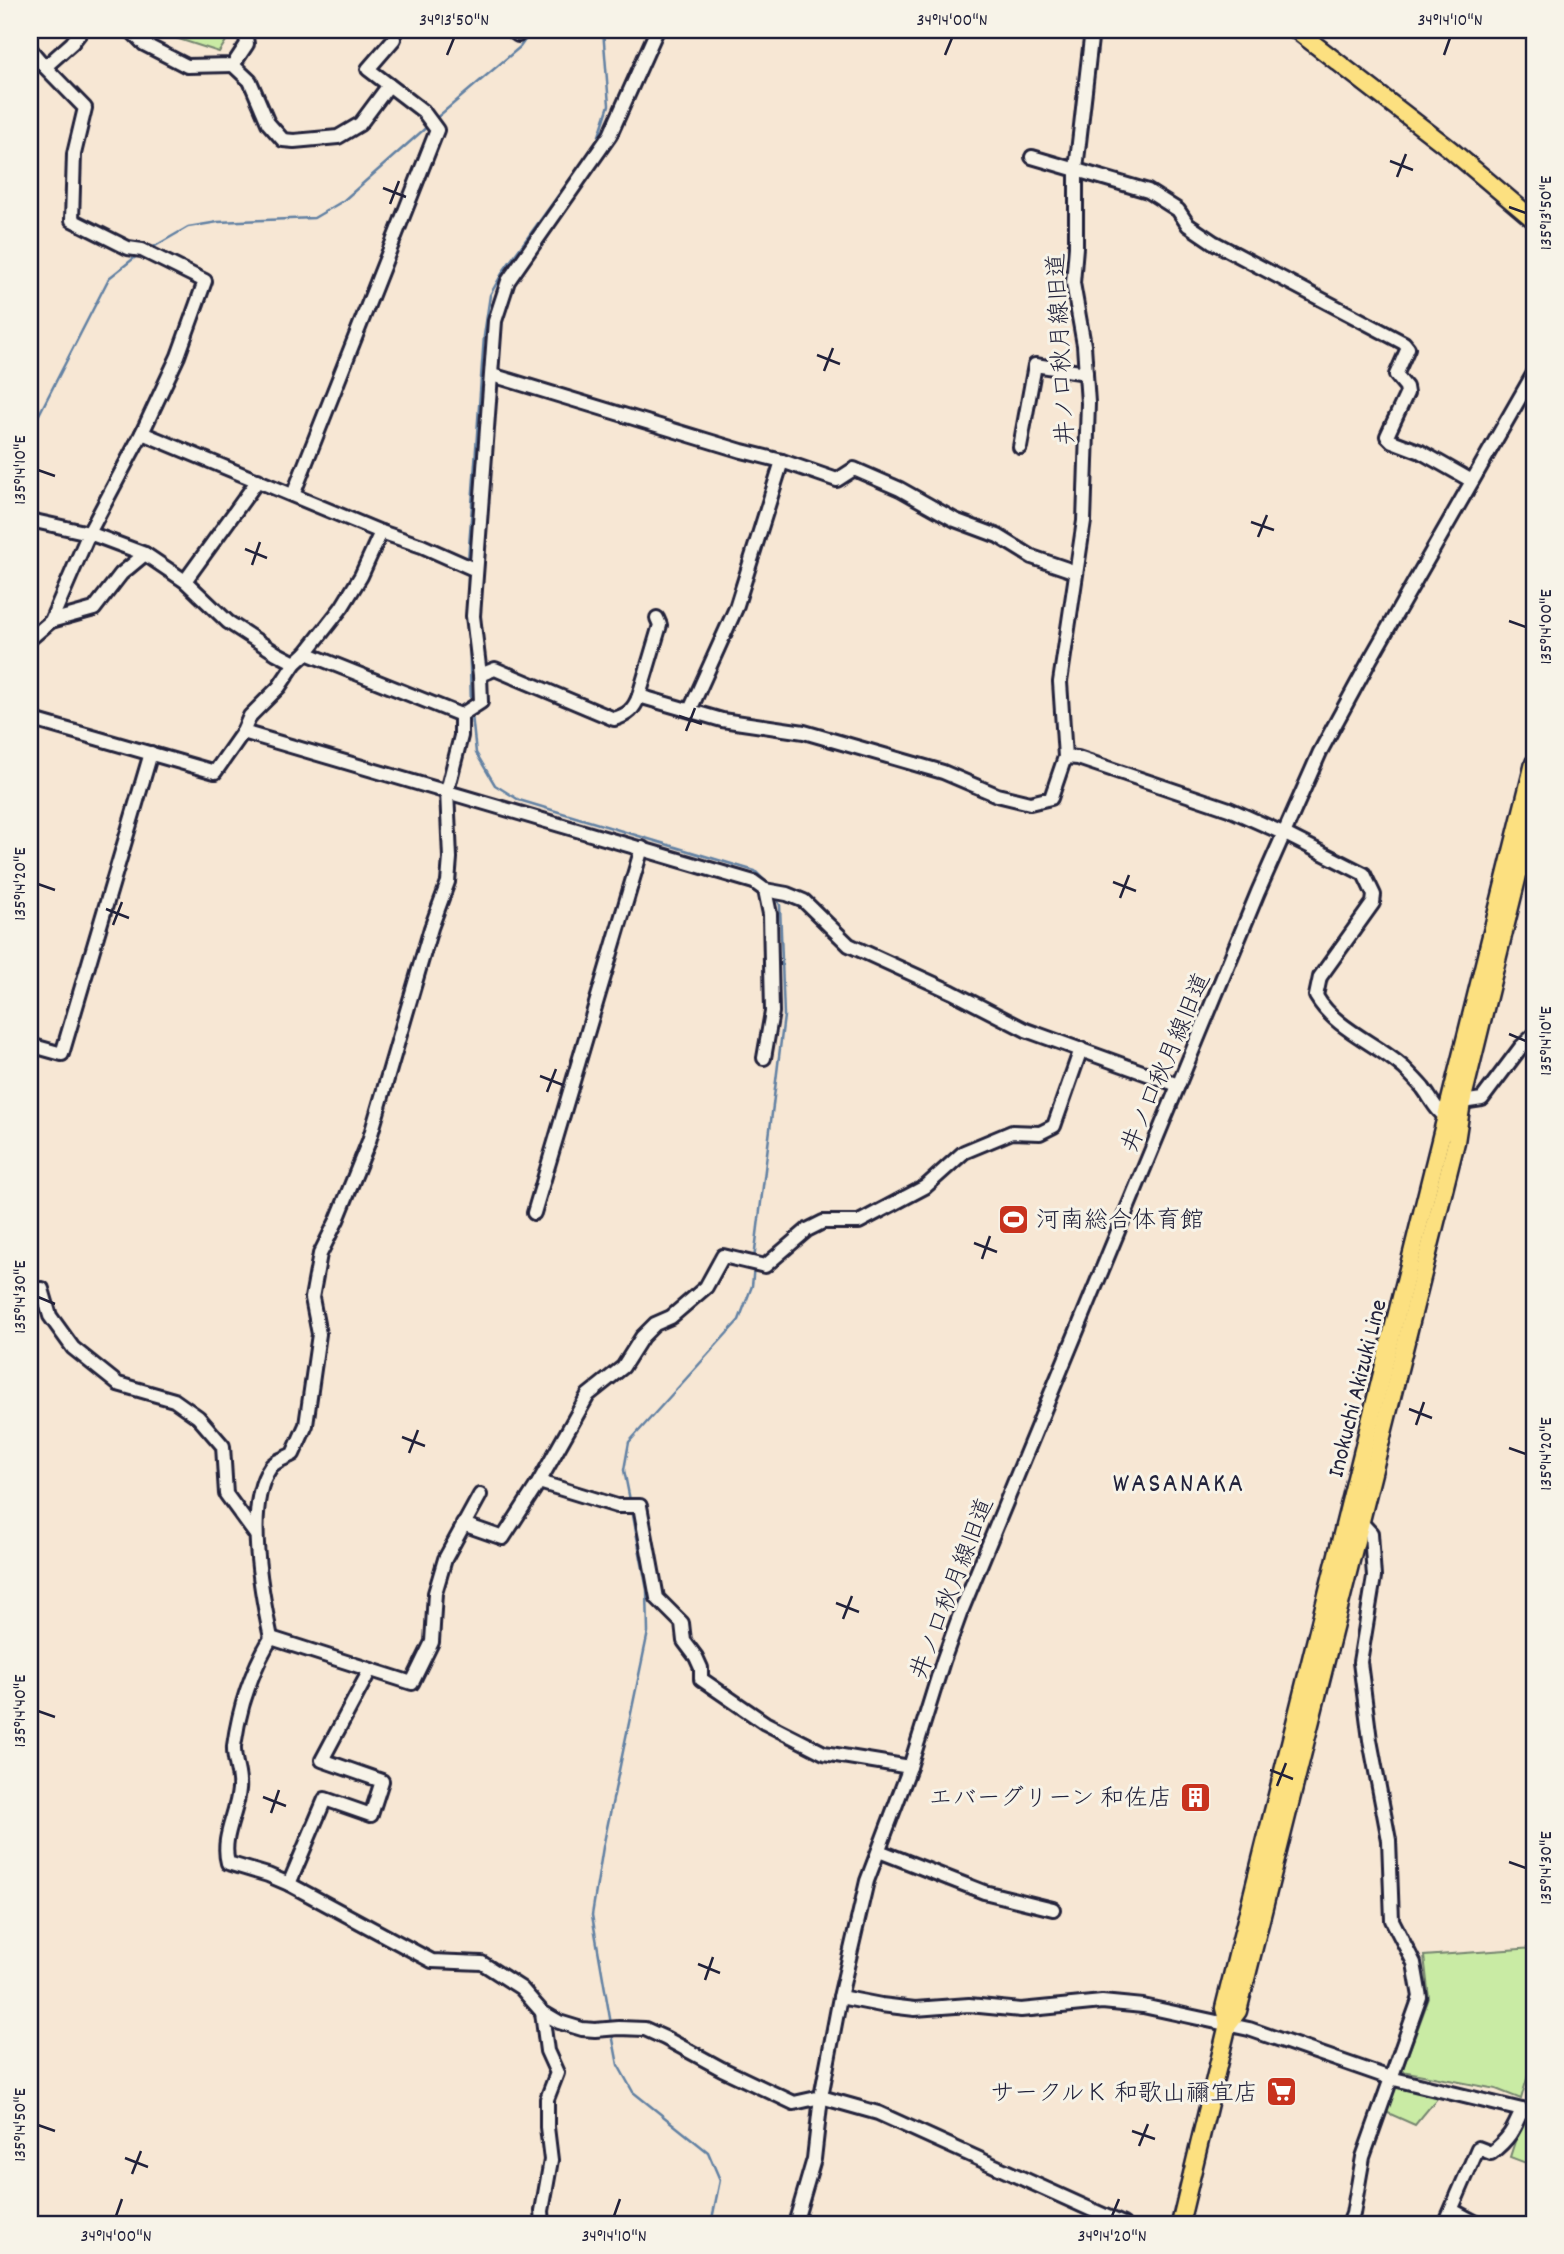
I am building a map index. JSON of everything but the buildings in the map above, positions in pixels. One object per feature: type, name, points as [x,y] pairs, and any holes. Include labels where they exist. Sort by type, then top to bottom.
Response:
[{"type":"main road","points":[[1296,30],[1450,149],[1534,220]]},
{"type":"main road","name":"Inokuchi Akizuki Line","points":[[1180,2224],[1228,2024],[1238,2011],[1452,1121],[1534,763]]},
{"type":"main road","name":"Inokuchi Akizuki Line","points":[[1452,1121],[1462,1102],[1534,810]]},
{"type":"street","points":[[44,67],[72,43],[82,30]]},
{"type":"street","points":[[130,30],[144,44],[187,66],[233,65],[250,81],[268,124],[284,140],[338,137],[360,124],[389,85]]},
{"type":"street","points":[[233,65],[247,44],[245,30]]},
{"type":"street","points":[[463,714],[481,702],[473,616],[495,321],[508,281],[610,135],[657,30]]},
{"type":"street","name":"井ノ口秋月線旧道","points":[[1065,757],[1060,682],[1084,521],[1088,404],[1073,283],[1076,169],[1092,30]]},
{"type":"street","points":[[293,495],[437,130],[423,111],[368,69],[394,39]]},
{"type":"street","points":[[30,49],[85,108],[74,154],[72,220],[205,281],[178,356],[142,433],[89,533],[51,621]]},
{"type":"street","points":[[1031,157],[1149,191],[1178,210],[1188,226],[1213,242],[1404,343],[1408,348],[1396,375],[1406,387],[1407,393],[1387,436],[1472,481]]},
{"type":"street","points":[[1020,447],[1035,365],[1086,373]]},
{"type":"street","name":"井ノ口秋月線旧道","points":[[795,2224],[814,2159],[821,2097],[840,1997],[867,1881],[911,1767],[960,1614],[1178,1086],[1327,740],[1534,373]]},
{"type":"street","points":[[492,375],[742,452],[782,461],[837,480],[854,469],[900,489],[955,520],[998,536],[1032,557],[1076,572]]},
{"type":"street","points":[[142,433],[476,570]]},
{"type":"street","points":[[691,710],[736,608],[782,461]]},
{"type":"street","points":[[185,581],[258,480]]},
{"type":"street","points":[[30,520],[89,533],[145,554],[185,581],[228,622],[295,663]]},
{"type":"street","points":[[30,719],[215,772],[243,732],[250,716],[279,687],[295,663],[342,607],[361,576],[381,532]]},
{"type":"street","points":[[30,639],[51,621],[94,609],[121,574],[145,554]]},
{"type":"street","points":[[480,675],[495,670],[614,719],[625,716],[635,707],[638,699],[660,625],[657,618]]},
{"type":"street","points":[[306,653],[463,714]]},
{"type":"street","points":[[638,699],[639,696],[722,720],[804,732],[943,772],[997,795],[1030,803],[1051,798],[1065,757],[1077,758],[1229,810],[1285,834],[1364,874],[1374,895],[1373,903],[1320,977],[1316,996],[1325,1011],[1342,1026],[1402,1066],[1421,1086],[1436,1110],[1452,1121]]},
{"type":"street","points":[[463,714],[461,736],[447,791],[450,858],[448,882],[430,928],[369,1141],[320,1254],[312,1297],[319,1334],[306,1425],[293,1454],[271,1465],[261,1485],[256,1535],[262,1598],[271,1638],[247,1690],[234,1748],[240,1788],[225,1849],[228,1863],[289,1884],[432,1961],[482,1963],[521,1988],[542,2012],[559,2022],[595,2030],[645,2029],[794,2103],[821,2097],[878,2113],[1124,2224]]},
{"type":"street","points":[[243,732],[642,848],[754,882],[765,890],[787,894],[804,901],[849,945],[952,992],[1026,1030],[1178,1086]]},
{"type":"street","points":[[30,1045],[62,1055],[150,753]]},
{"type":"street","points":[[534,1213],[642,848]]},
{"type":"street","points":[[764,1058],[772,1012],[770,914],[765,890]]},
{"type":"street","points":[[1462,1102],[1482,1099],[1534,1035]]},
{"type":"street","points":[[463,1524],[503,1538],[539,1482],[588,1395],[623,1367],[642,1337],[655,1324],[671,1317],[706,1287],[723,1256],[765,1266],[807,1230],[823,1222],[859,1222],[925,1187],[964,1152],[1012,1132],[1040,1133],[1054,1126],[1081,1049]]},
{"type":"street","points":[[30,1289],[42,1289],[50,1316],[73,1348],[118,1384],[174,1400],[198,1417],[223,1447],[226,1494],[256,1535]]},
{"type":"street","points":[[539,1482],[617,1506],[640,1507],[657,1598],[682,1623],[684,1641],[701,1668],[701,1679],[765,1723],[824,1753],[911,1767]]},
{"type":"street","points":[[271,1638],[412,1683],[432,1642],[435,1593],[446,1559],[480,1495]]},
{"type":"street","points":[[1349,2224],[1363,2157],[1420,1997],[1415,1964],[1392,1920],[1389,1840],[1370,1740],[1360,1662],[1374,1577],[1371,1533],[1354,1520]]},
{"type":"street","points":[[289,1884],[325,1799],[371,1815],[382,1781],[322,1760],[370,1670]]},
{"type":"street","points":[[878,1851],[984,1892],[1053,1909]]},
{"type":"street","points":[[840,1997],[915,2009],[969,2005],[1021,2010],[1102,2002],[1143,2006],[1270,2035],[1390,2078],[1522,2110],[1534,2116]]},
{"type":"street","points":[[542,2012],[547,2051],[557,2073],[547,2099],[551,2160],[542,2211],[543,2224]]},
{"type":"street","points":[[1445,2224],[1478,2148],[1490,2153],[1502,2145],[1512,2133],[1522,2110]]},
{"type":"street","points":[[1452,2210],[1478,2224]]},
{"type":"green space","points":[[151,30],[233,30],[219,52]]},
{"type":"green space","points":[[1534,1948],[1534,2055],[1521,2099],[1496,2089],[1402,2071],[1429,1998],[1424,1956]]},
{"type":"green space","points":[[1393,2084],[1439,2096],[1415,2125],[1379,2109]]},
{"type":"green space","points":[[1522,2120],[1534,2125],[1534,2166],[1510,2157]]},
{"type":"waterway","points":[[434,120],[520,47],[532,30]]},
{"type":"waterway","points":[[468,561],[484,336],[490,295],[504,270],[597,142],[609,105],[603,30]]},
{"type":"waterway","points":[[150,249],[188,227],[218,222],[314,218],[343,201],[429,125]]},
{"type":"waterway","points":[[30,432],[109,278],[138,255]]},
{"type":"waterway","points":[[468,571],[468,600]]},
{"type":"waterway","points":[[469,631],[471,705]]},
{"type":"waterway","points":[[472,715],[476,753],[495,785],[519,800],[755,871],[770,886]]},
{"type":"waterway","points":[[754,1259],[784,1016],[780,905],[776,898]]},
{"type":"waterway","points":[[630,1500],[624,1470],[629,1442],[739,1320],[752,1286],[754,1266]]},
{"type":"waterway","points":[[611,2024],[592,1915],[603,1847],[648,1632],[647,1590],[632,1510]]},
{"type":"waterway","points":[[612,2034],[618,2065],[633,2092],[708,2152],[720,2180],[711,2224]]},
{"type":"place","name":"河南総合体育館","points":[[1013,1219]]},
{"type":"place","name":"エバーグリーン 和佐店","points":[[1195,1797]]},
{"type":"place","name":"サークルＫ 和歌山禰宜店","points":[[1281,2092]]},
{"type":"district","name":"WASANAKA","points":[[1179,1481]]}]
